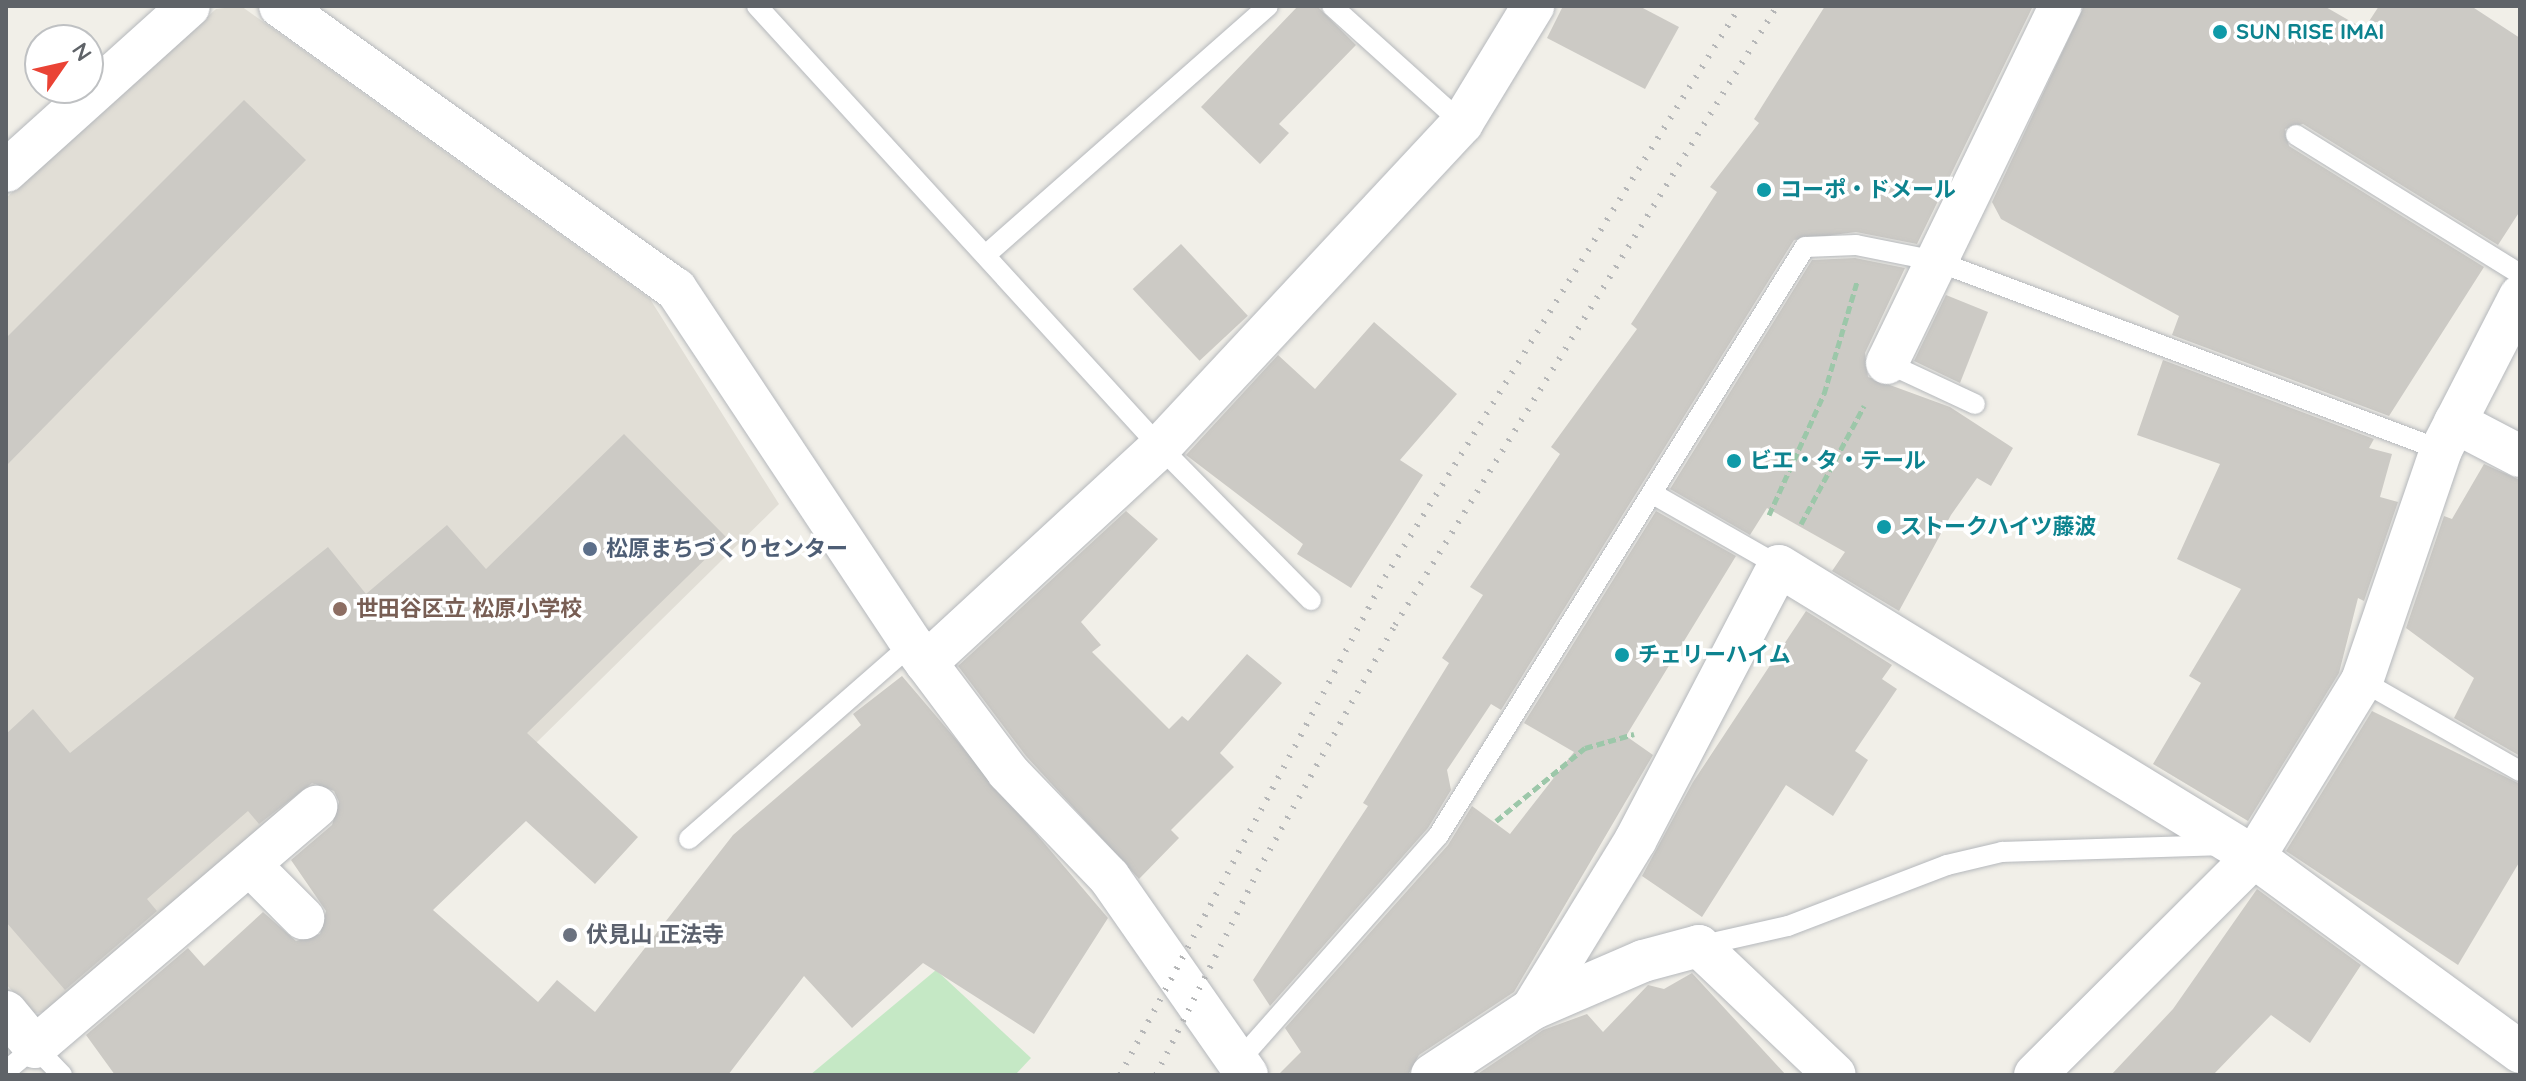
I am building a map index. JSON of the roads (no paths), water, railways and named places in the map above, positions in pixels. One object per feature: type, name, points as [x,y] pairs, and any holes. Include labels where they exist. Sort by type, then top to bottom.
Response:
[{"type":"street","points":[[6,171],[189,6]]},
{"type":"street","points":[[280,6],[676,289],[919,653],[1008,772],[1109,877],[1242,1069]]},
{"type":"street","points":[[919,653],[1160,447],[1462,123],[1533,6]]},
{"type":"street","points":[[1887,363],[2060,6]]},
{"type":"street","points":[[2035,1075],[2244,850],[2362,681],[2448,436],[2520,296]]},
{"type":"street","points":[[2448,436],[2520,456]]},
{"type":"street","points":[[1532,1009],[1635,841],[1765,559],[2244,850],[2520,1052]]},
{"type":"street","points":[[6,1012],[34,1064],[316,807]]},
{"type":"street","points":[[251,866],[303,918]]},
{"type":"street","points":[[1432,1075],[1532,1009],[1643,961],[1699,946],[1835,1075]]},
{"type":"lane","points":[[757,6],[988,253],[1160,447],[1311,600]]},
{"type":"lane","points":[[988,253],[1268,6]]},
{"type":"lane","points":[[1332,6],[1462,123]]},
{"type":"lane","points":[[2296,135],[2520,274]]},
{"type":"lane","points":[[1242,1069],[1438,836],[1805,247],[1869,247],[1936,261],[2448,436]]},
{"type":"lane","points":[[1887,363],[1975,404]]},
{"type":"lane","points":[[1653,494],[1765,559]]},
{"type":"lane","points":[[689,839],[919,653]]},
{"type":"lane","points":[[2362,681],[2520,771]]},
{"type":"lane","points":[[1699,946],[1788,926],[1947,865],[2002,852],[2244,850]]},
{"type":"railway","points":[[1120,1075],[1385,577],[1740,6]]},
{"type":"railway","points":[[1156,1075],[1258,871],[1395,625],[1777,6]]},
{"type":"place","name":"SUN RISE IMAI","points":[[2220,32]]},
{"type":"place","name":"コーポ・ドメール","points":[[1764,190]]},
{"type":"place","name":"ビエ・タ・テール","points":[[1734,461]]},
{"type":"place","name":"ストークハイツ藤波","points":[[1884,527]]},
{"type":"place","name":"松原まちづくりセンター","points":[[590,549]]},
{"type":"place","name":"世田谷区立 松原小学校","points":[[340,609]]},
{"type":"place","name":"チェリーハイム","points":[[1622,655]]},
{"type":"place","name":"伏見山 正法寺","points":[[570,935]]}]
